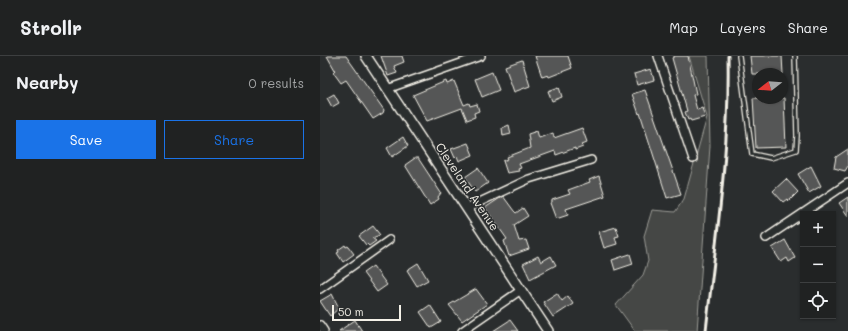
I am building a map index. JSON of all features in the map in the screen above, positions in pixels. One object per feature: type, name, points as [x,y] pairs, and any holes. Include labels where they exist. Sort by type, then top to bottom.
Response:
[{"type":"street","name":"Cleveland Avenue","points":[[366,56],[548,331]]},
{"type":"street","points":[[388,89],[481,56]]},
{"type":"street","points":[[658,56],[693,159]]},
{"type":"street","points":[[467,208],[529,180],[591,160]]},
{"type":"street","points":[[766,238],[848,183]]},
{"type":"street","points":[[320,289],[389,240]]},
{"type":"street","points":[[462,331],[522,290]]},
{"type":"street","points":[[320,325],[324,331]]},
{"type":"lane","points":[[739,56],[752,154],[771,158],[796,150],[795,56]]},
{"type":"shaded area","points":[[689,56],[708,56],[710,146],[697,331],[635,331],[616,305],[643,275],[648,261],[644,236],[652,210],[675,212],[684,199],[707,117]]},
{"type":"building","points":[[327,56],[346,56],[384,110],[383,113],[373,119],[346,80],[341,83],[333,72],[335,70]]},
{"type":"building","points":[[381,56],[402,56],[404,62],[394,66],[397,73],[388,76]]},
{"type":"building","points":[[535,56],[568,56],[572,68],[549,77],[548,75],[542,77]]},
{"type":"building","points":[[675,56],[688,56],[696,94],[693,95],[697,110],[702,108],[705,117],[691,121],[690,119],[688,120],[685,112],[687,111],[672,58]]},
{"type":"building","points":[[750,56],[782,56],[783,68],[752,68],[752,74]]},
{"type":"building","points":[[522,60],[530,86],[514,92],[505,66]]},
{"type":"building","points":[[651,69],[654,80],[637,85],[634,74]]},
{"type":"building","points":[[492,72],[499,90],[482,97],[475,79]]},
{"type":"building","points":[[446,81],[447,84],[454,81],[464,105],[469,103],[470,106],[477,104],[479,111],[474,113],[475,117],[467,120],[462,108],[427,121],[413,95]]},
{"type":"building","points":[[559,87],[562,97],[552,101],[548,91]]},
{"type":"building","points":[[645,90],[681,194],[667,198],[640,113],[639,114],[632,94]]},
{"type":"building","points":[[334,94],[339,103],[332,107],[327,98]]},
{"type":"building","points":[[753,104],[784,104],[786,147],[756,148]]},
{"type":"building","points":[[509,125],[511,134],[503,136],[502,128]]},
{"type":"building","points":[[582,128],[587,142],[582,144],[583,147],[575,150],[575,148],[556,155],[555,151],[519,164],[521,168],[518,169],[519,171],[507,173],[503,161],[508,159],[507,157],[530,148],[528,134],[537,131],[539,138],[553,133],[554,138]]},
{"type":"building","points":[[403,137],[408,146],[392,157],[387,148]]},
{"type":"building","points":[[468,143],[473,155],[459,161],[457,156],[455,158],[451,149]]},
{"type":"building","points":[[848,149],[848,166],[845,171],[834,168],[836,157]]},
{"type":"building","points":[[415,158],[418,158],[441,193],[438,197],[439,199],[430,205],[405,165]]},
{"type":"building","points":[[811,166],[821,186],[809,193],[798,174]]},
{"type":"building","points":[[478,168],[488,183],[475,192],[465,177]]},
{"type":"building","points":[[599,176],[605,196],[566,209],[568,215],[556,219],[550,203],[552,200],[570,194],[568,190],[590,182],[589,180]]},
{"type":"building","points":[[786,179],[798,192],[789,201],[787,199],[783,202],[773,191]]},
{"type":"building","points":[[503,196],[516,213],[523,208],[528,216],[514,225],[519,241],[526,240],[529,249],[509,256],[504,241],[507,239],[485,208]]},
{"type":"building","points":[[848,197],[848,216],[839,203]]},
{"type":"building","points":[[373,226],[380,235],[372,238],[376,241],[369,246],[367,244],[366,245],[359,236]]},
{"type":"building","points":[[616,227],[619,236],[615,237],[617,244],[604,248],[599,232]]},
{"type":"building","points":[[785,240],[795,258],[789,262],[787,258],[781,262],[772,248]]},
{"type":"building","points":[[345,245],[346,247],[348,246],[354,254],[343,262],[337,253],[339,252],[338,250]]},
{"type":"building","points":[[630,254],[633,264],[615,270],[612,260]]},
{"type":"building","points":[[538,256],[541,262],[551,256],[556,265],[530,279],[523,264]]},
{"type":"building","points":[[418,263],[428,280],[417,286],[407,270]]},
{"type":"building","points":[[373,266],[387,285],[377,292],[363,273]]},
{"type":"building","points":[[476,289],[487,304],[462,321],[449,305]]},
{"type":"building","points":[[557,293],[562,301],[568,296],[573,304],[553,317],[543,302]]},
{"type":"building","points":[[332,294],[339,308],[330,316],[320,301]]},
{"type":"building","points":[[430,305],[441,322],[431,328],[420,312]]},
{"type":"building","points":[[355,320],[362,331],[339,331]]},
{"type":"building","points":[[510,320],[518,331],[493,331]]},
{"type":"railway","points":[[706,331],[725,159],[728,56]]}]
